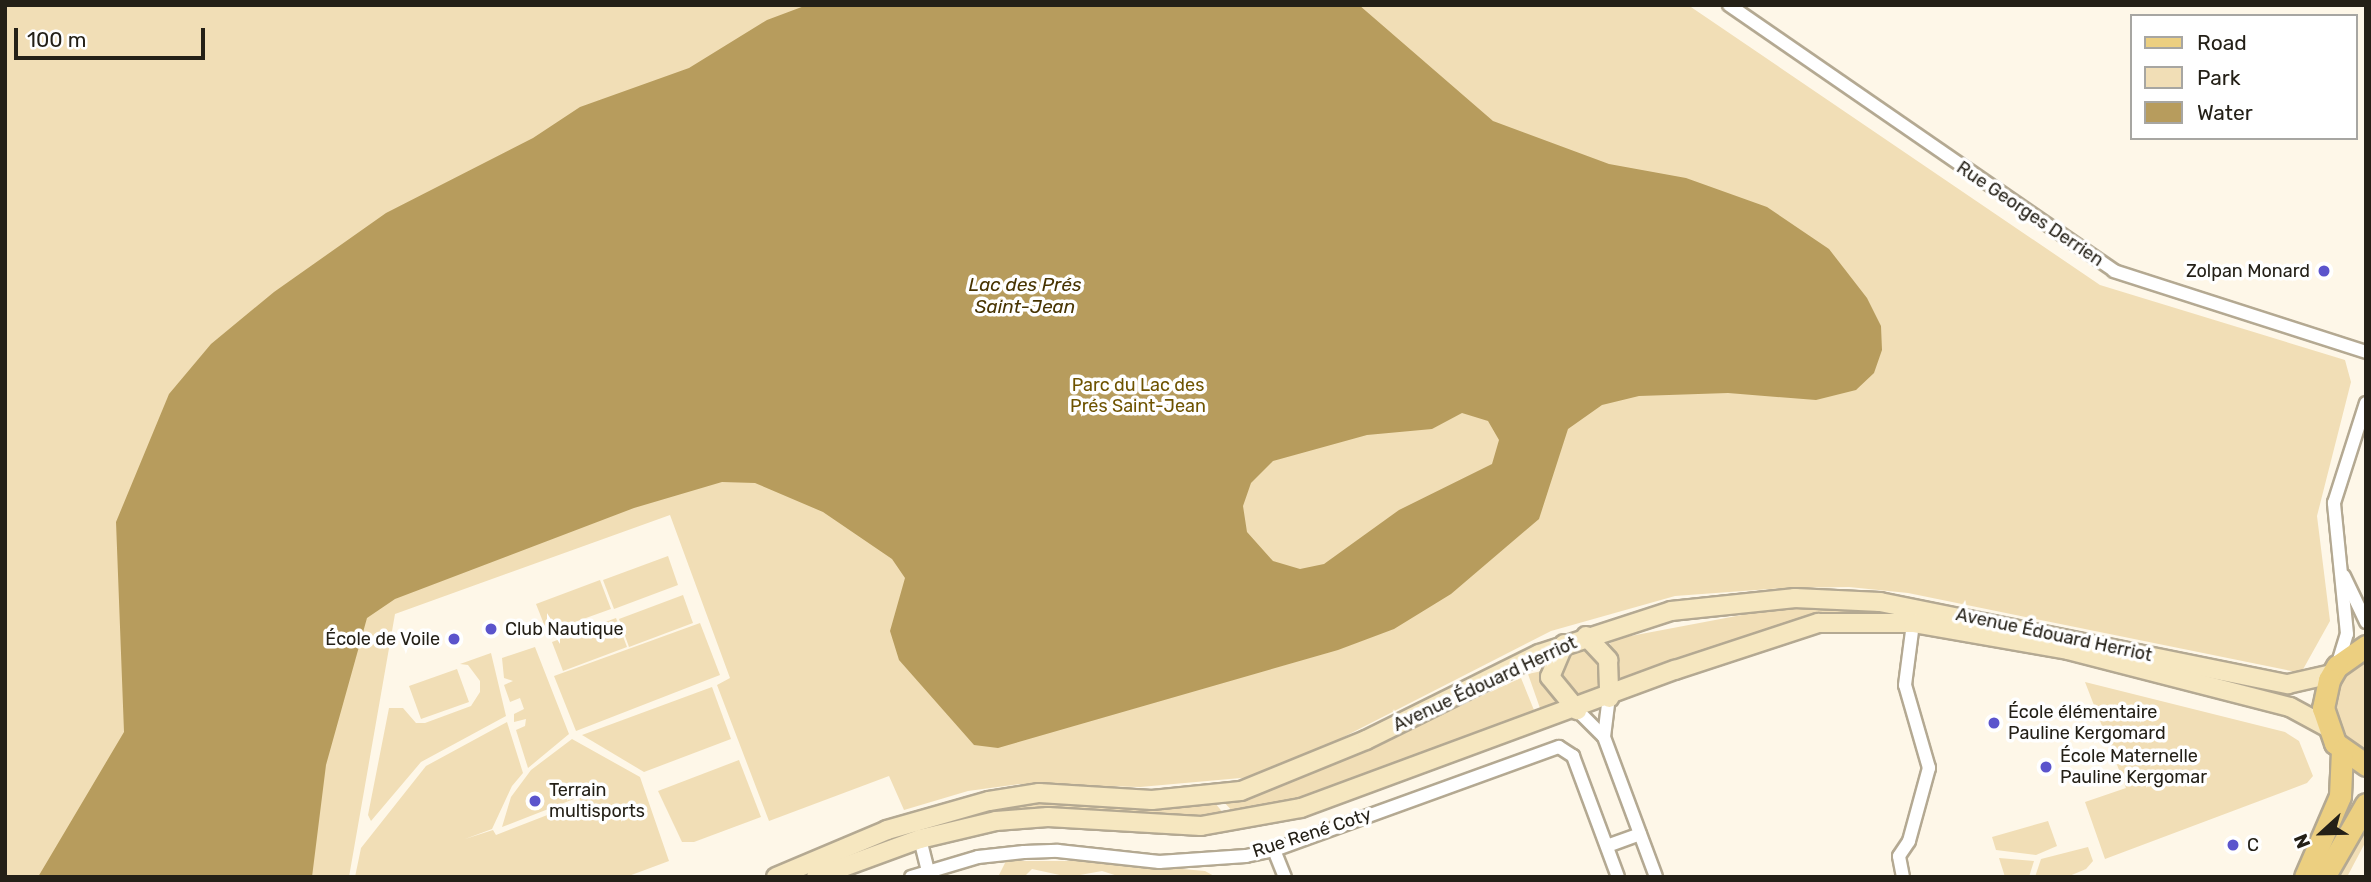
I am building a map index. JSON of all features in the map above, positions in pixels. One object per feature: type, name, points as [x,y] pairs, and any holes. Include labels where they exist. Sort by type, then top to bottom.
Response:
[{"type":"main road","name":"Avenue Édouard Herriot","points":[[776,877],[887,830],[989,802],[1039,793],[1152,800],[1241,791],[1366,740],[1564,645],[1671,611],[1795,598],[1843,599],[1928,608],[2288,684],[2334,670]]},
{"type":"main road","name":"Avenue Édouard Herriot","points":[[816,877],[920,839],[996,821],[1048,817],[1162,826],[1201,826],[1301,808],[1577,710],[1675,670],[1818,624],[1913,623],[2068,650],[2290,707],[2327,727]]},
{"type":"main road","points":[[1586,636],[1608,660],[1609,698]]},
{"type":"main road","points":[[1564,645],[1550,677],[1577,710]]},
{"type":"main road","points":[[2366,646],[2334,670],[2324,696],[2327,727],[2342,750],[2366,765]]},
{"type":"main road","points":[[2305,877],[2340,796],[2342,750]]},
{"type":"main road","points":[[2324,877],[2366,804]]},
{"type":"street","name":"Rue Georges Derrien","points":[[1729,5],[2114,271],[2366,352]]},
{"type":"street","points":[[2334,670],[2347,634],[2335,546],[2333,503],[2366,403]]},
{"type":"street","points":[[2335,546],[2354,604],[2366,622]]},
{"type":"street","points":[[1903,877],[1899,856],[1909,841],[1929,768],[1905,685],[1913,623]]},
{"type":"street","points":[[1604,737],[1609,698]]},
{"type":"street","points":[[1577,710],[1604,737],[1656,877]]},
{"type":"street","name":"Rue René Coty","points":[[911,877],[978,857],[1024,852],[1058,851],[1160,862],[1274,850],[1559,747],[1573,756],[1618,877]]},
{"type":"street","points":[[1607,846],[1640,834]]},
{"type":"street","points":[[920,839],[928,871]]},
{"type":"street","points":[[1274,850],[1285,877]]},
{"type":"green space","name":"Parc du Lac des Prés Saint-Jean","points":[[5,5],[1688,5],[2100,285],[2345,360],[2351,382],[2317,516],[2330,621],[2301,673],[1908,593],[1849,587],[1782,588],[1675,596],[1551,631],[1322,748],[1252,777],[1140,787],[1019,784],[968,791],[904,810],[889,776],[769,821],[717,685],[730,678],[670,515],[395,614],[349,877],[5,877]]},
{"type":"green space","points":[[668,556],[678,585],[614,609],[603,580]]},
{"type":"green space","points":[[600,580],[611,609],[547,632],[536,604]]},
{"type":"green space","points":[[683,595],[693,623],[629,647],[619,619]]},
{"type":"green space","points":[[1800,604],[1879,609],[1878,616],[1804,619],[1620,680],[1610,643],[1620,638]]},
{"type":"green space","points":[[616,618],[627,647],[563,671],[552,642]]},
{"type":"green space","points":[[700,623],[720,675],[576,731],[554,676]]},
{"type":"green space","points":[[535,647],[569,734],[528,768],[516,730],[525,726],[526,719],[514,722],[514,714],[524,709],[520,698],[510,702],[504,685],[513,681],[504,678],[502,658]]},
{"type":"green space","points":[[1582,651],[1597,658],[1604,673],[1597,688],[1582,695],[1567,688],[1560,673],[1567,658]]},
{"type":"green space","points":[[491,653],[506,716],[421,762],[371,821],[368,815],[389,708],[403,708],[416,723],[425,723],[471,706],[480,692],[480,681],[468,665],[460,664]]},
{"type":"green space","points":[[2366,655],[2366,756],[2341,737],[2333,715],[2339,680]]},
{"type":"green space","points":[[457,669],[469,702],[421,719],[409,686]]},
{"type":"green space","points":[[1542,671],[1556,701],[1541,711],[1528,674]]},
{"type":"green space","points":[[1521,678],[1536,715],[1301,800],[1237,816],[1221,799],[1407,729]]},
{"type":"green space","points":[[2085,682],[2285,732],[2299,741],[2313,776],[2307,783],[2105,859],[2085,802],[2126,788]]},
{"type":"green space","points":[[712,687],[731,739],[644,772],[582,735]]},
{"type":"green space","points":[[507,722],[523,773],[512,786],[492,829],[465,839],[493,830],[496,835],[581,802],[579,797],[502,827],[511,797],[531,770],[572,739],[640,777],[669,861],[626,877],[355,877],[361,848],[426,766]]},
{"type":"green space","points":[[739,760],[761,817],[694,842],[682,842],[658,791]]},
{"type":"green space","points":[[1211,798],[1224,814],[1202,822],[981,816],[1035,799]]},
{"type":"green space","points":[[2366,816],[2366,841],[2347,877],[2332,877]]},
{"type":"green space","points":[[2048,821],[2057,846],[2036,855],[1996,850],[1992,837]]},
{"type":"green space","points":[[2088,847],[2093,861],[2086,869],[2067,877],[2035,877],[2041,859]]},
{"type":"green space","points":[[1999,858],[2034,861],[2029,877],[2005,877]]},
{"type":"green space","points":[[1006,861],[1091,861],[1205,871],[1216,877],[1121,877],[1102,871],[1069,877],[1032,869],[1024,877],[998,877]]},
{"type":"water","name":"Lac des Prés Saint-Jean","points":[[807,5],[1359,5],[1493,121],[1609,164],[1686,178],[1767,207],[1829,249],[1867,298],[1881,326],[1882,350],[1874,373],[1856,390],[1816,400],[1728,393],[1639,396],[1602,405],[1568,429],[1539,519],[1451,594],[1394,629],[1338,650],[998,748],[974,745],[899,660],[890,631],[905,578],[892,559],[823,512],[755,483],[722,482],[634,508],[395,599],[367,618],[326,765],[312,877],[38,877],[124,732],[116,522],[169,394],[211,344],[274,292],[386,213],[533,138],[580,107],[689,68],[767,20]],"holes":[[[1462,413],[1488,421],[1499,440],[1492,464],[1399,510],[1324,564],[1300,569],[1273,561],[1247,532],[1243,506],[1251,483],[1273,461],[1367,435],[1432,429]]]},
{"type":"place","name":"Zolpan Monard","points":[[2324,271]]},
{"type":"place","name":"Club Nautique","points":[[491,629]]},
{"type":"place","name":"École de Voile","points":[[454,639]]},
{"type":"place","name":"École élémentaire Pauline Kergomard","points":[[1994,723]]},
{"type":"place","name":"École Maternelle Pauline Kergomar","points":[[2046,767]]},
{"type":"place","name":"Terrain multisports","points":[[535,801]]},
{"type":"place","name":"C","points":[[2233,845]]}]
